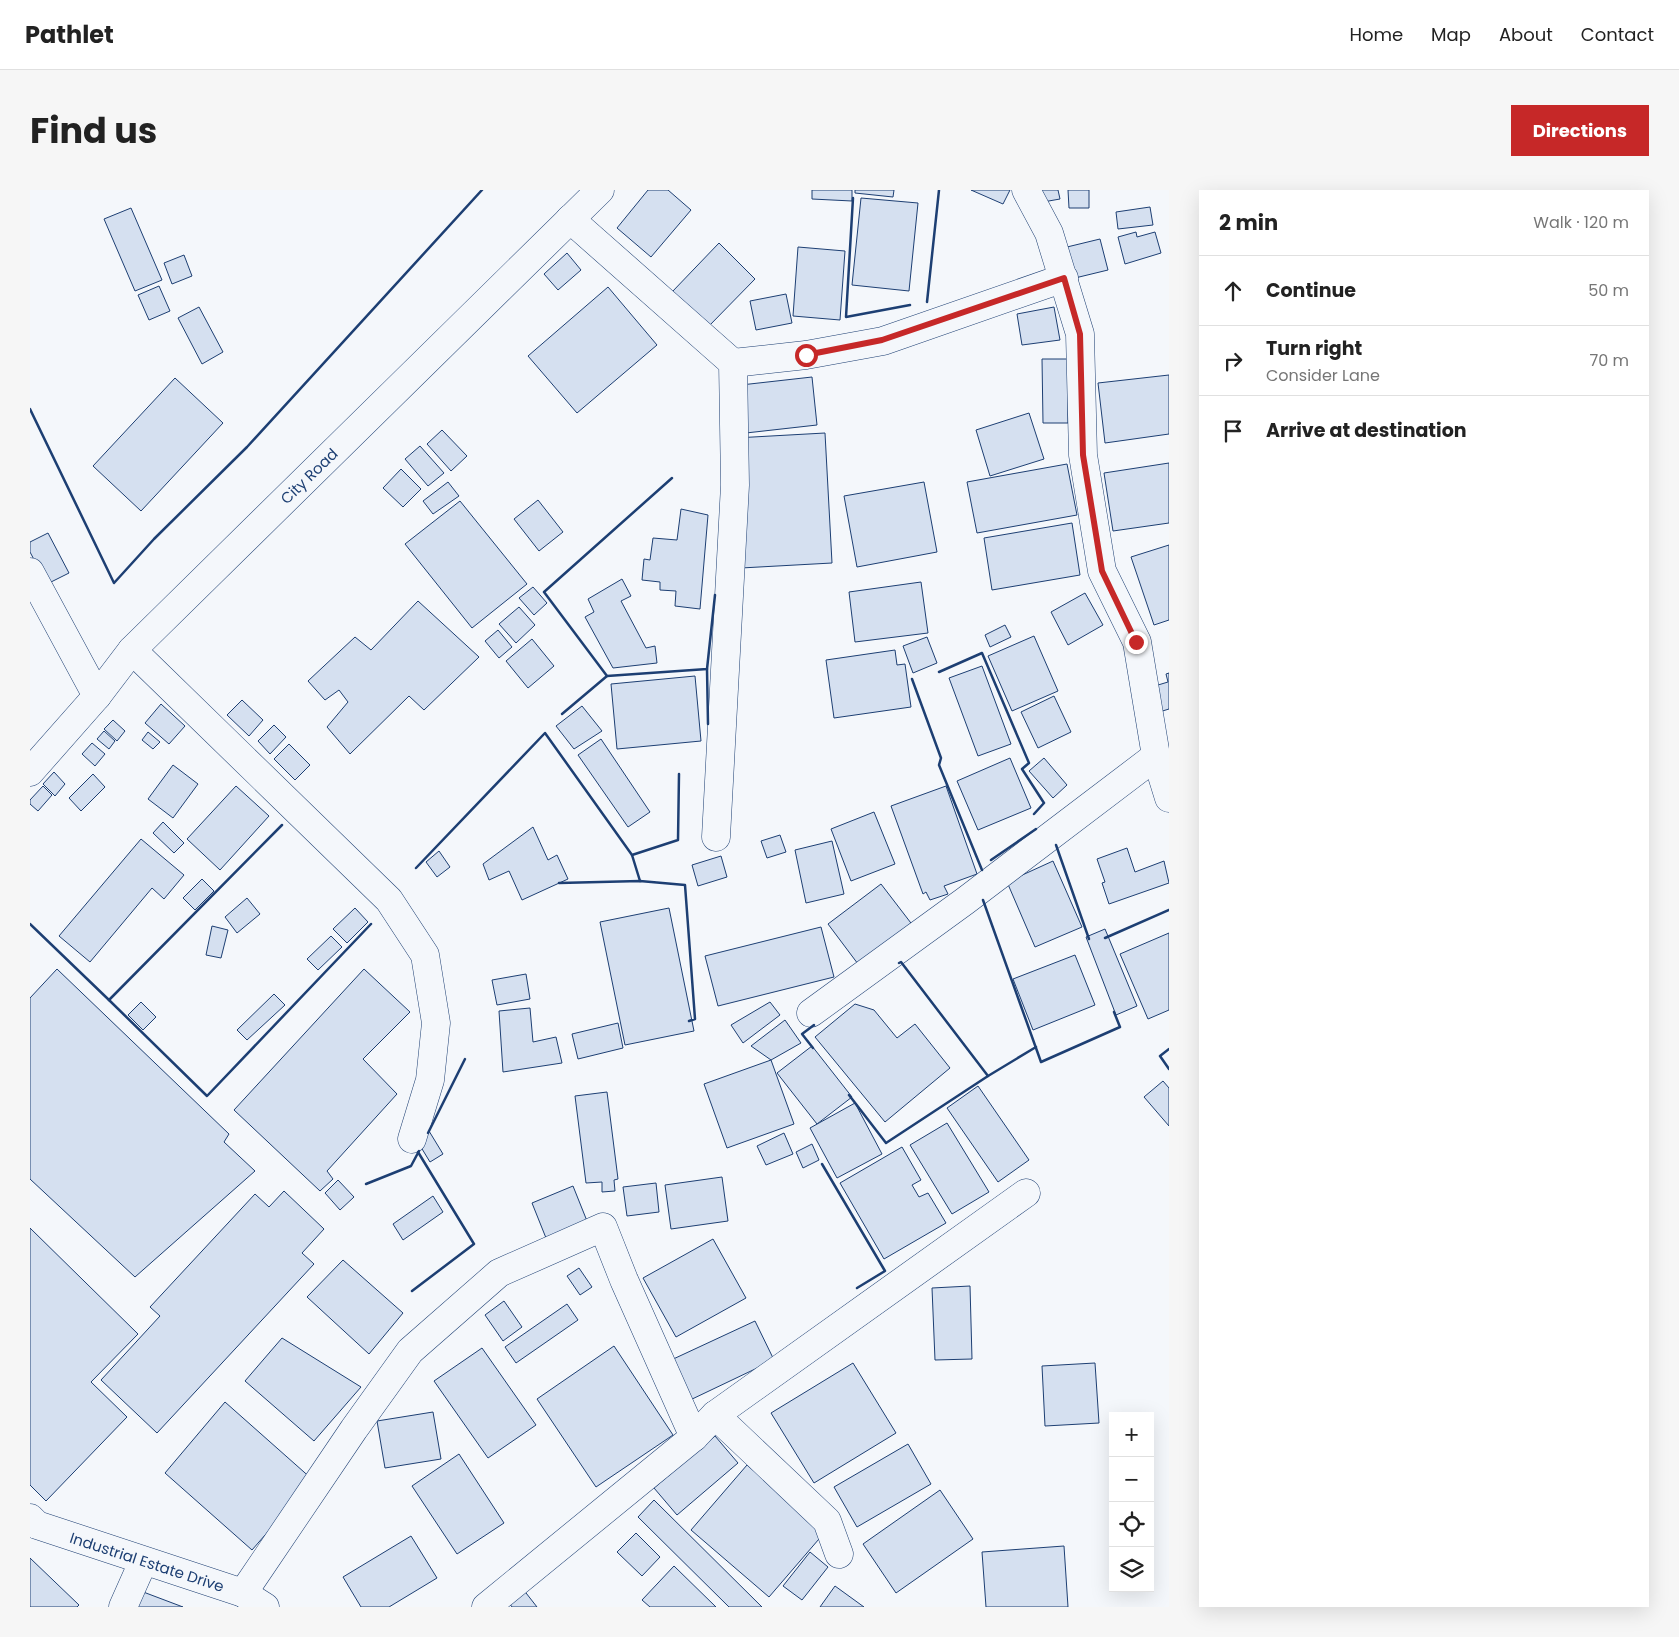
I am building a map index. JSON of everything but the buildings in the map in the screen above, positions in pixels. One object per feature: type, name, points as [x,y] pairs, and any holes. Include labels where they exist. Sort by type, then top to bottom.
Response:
[{"type":"street","name":"City Road","points":[[30,772],[97,696],[132,650],[600,190]]},
{"type":"street","points":[[1026,190],[1049,234],[1080,334],[1083,455],[1102,571],[1136,642],[1156,756],[1169,798]]},
{"type":"street","points":[[570,219],[733,363],[735,485],[716,837]]},
{"type":"street","points":[[733,363],[806,355],[882,340],[1064,278]]},
{"type":"street","points":[[30,572],[97,696]]},
{"type":"street","points":[[132,650],[389,900],[425,955],[436,1023],[430,1080],[412,1139]]},
{"type":"street","points":[[811,1013],[1156,756]]},
{"type":"street","points":[[486,1607],[694,1438],[715,1414],[1026,1193]]},
{"type":"street","points":[[254,1600],[354,1429],[410,1351],[499,1274],[603,1227],[624,1280],[694,1438]]},
{"type":"street","points":[[715,1414],[827,1521],[839,1554]]},
{"type":"street","name":"Industrial Estate Drive","points":[[30,1518],[37,1525],[254,1600]]},
{"type":"street","points":[[123,1607],[143,1562]]},
{"type":"wall","points":[[30,409],[114,583],[154,539],[247,447],[482,190]]},
{"type":"wall","points":[[927,302],[939,190]]},
{"type":"wall","points":[[853,198],[846,317],[910,305]]},
{"type":"wall","points":[[672,478],[544,592],[607,676],[707,669],[715,595]]},
{"type":"wall","points":[[939,672],[982,653],[1029,763],[1022,769],[1044,803],[1034,814]]},
{"type":"wall","points":[[707,669],[708,724]]},
{"type":"wall","points":[[562,714],[607,676]]},
{"type":"wall","points":[[912,679],[941,758],[939,765],[982,870]]},
{"type":"wall","points":[[416,868],[545,733],[632,855],[678,840],[679,774]]},
{"type":"wall","points":[[282,825],[109,1000],[207,1096],[371,924]]},
{"type":"wall","points":[[991,860],[1036,829]]},
{"type":"wall","points":[[1056,845],[1089,939]]},
{"type":"wall","points":[[632,855],[640,881]]},
{"type":"wall","points":[[559,883],[640,881],[685,885],[695,1019],[689,1021]]},
{"type":"wall","points":[[983,900],[1041,1062],[1120,1027],[1114,1012]]},
{"type":"wall","points":[[1105,938],[1169,910]]},
{"type":"wall","points":[[30,924],[109,1000]]},
{"type":"wall","points":[[849,1095],[886,1143],[988,1076],[901,962],[899,963]]},
{"type":"wall","points":[[813,1048],[802,1034],[814,1025]]},
{"type":"wall","points":[[988,1076],[1036,1047]]},
{"type":"wall","points":[[1169,1049],[1160,1056],[1169,1069]]},
{"type":"wall","points":[[428,1133],[465,1059]]},
{"type":"wall","points":[[366,1184],[411,1166],[419,1151]]},
{"type":"wall","points":[[412,1291],[474,1244],[418,1152]]},
{"type":"wall","points":[[822,1164],[885,1271],[857,1288]]},
{"type":"route","points":[[806,355],[882,340],[1064,278],[1080,334],[1083,455],[1102,571],[1136,642]]}]
